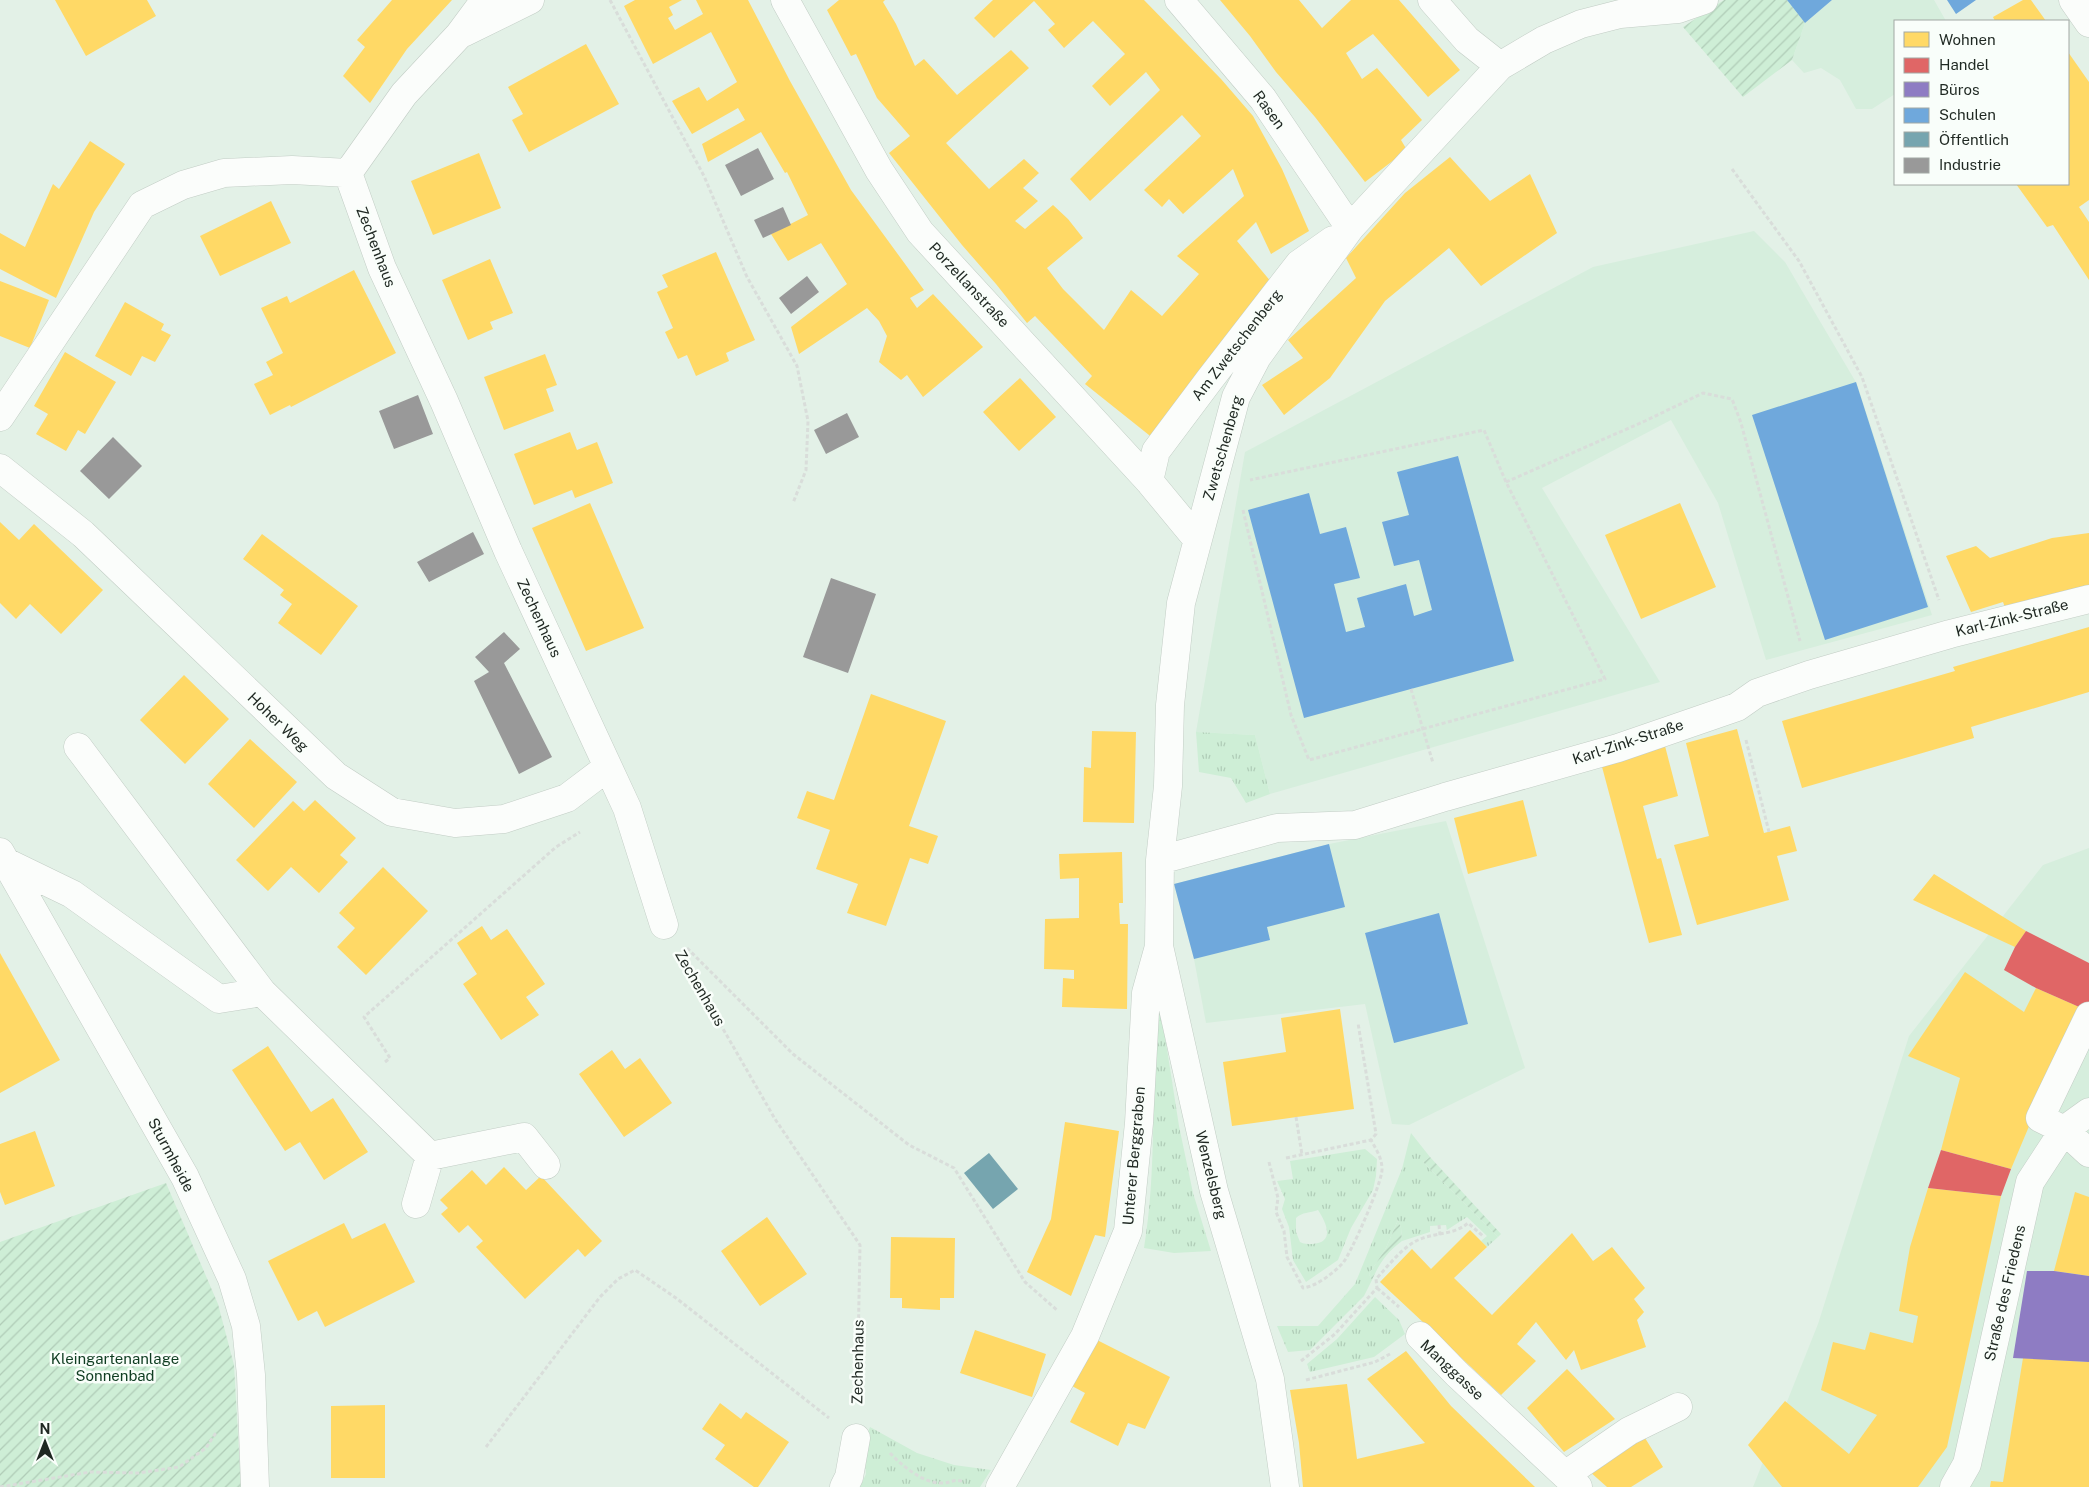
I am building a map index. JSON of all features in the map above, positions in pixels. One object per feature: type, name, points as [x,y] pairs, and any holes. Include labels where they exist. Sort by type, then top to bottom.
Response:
[{"type":"street","points":[[0,418],[142,205],[183,185],[224,173],[292,170],[348,173],[404,94],[459,35],[485,0]]},
{"type":"street","points":[[459,35],[530,0]]},
{"type":"street","name":"Porzellanstraße","points":[[785,0],[879,170],[920,232],[1149,481],[1197,539]]},
{"type":"street","name":"Rasen","points":[[1178,0],[1263,99],[1350,228]]},
{"type":"street","points":[[1432,0],[1467,40],[1500,66]]},
{"type":"street","name":"Zwetschenberg","points":[[1160,860],[1168,786],[1170,705],[1181,603],[1236,398],[1257,357],[1350,228],[1500,66],[1544,40],[1581,24],[1620,14],[1678,8],[1704,0]]},
{"type":"street","points":[[2073,0],[2089,23]]},
{"type":"street","name":"Zechenhaus","points":[[348,173],[382,268],[444,401],[508,551],[627,808],[664,925]]},
{"type":"street","name":"Am Zwetschenberg","points":[[1149,481],[1156,451],[1299,264],[1350,228]]},
{"type":"street","name":"Hoher Weg","points":[[0,468],[83,534],[336,776],[392,812],[456,823],[504,819],[567,798],[608,767]]},
{"type":"street","name":"Karl-Zink-Straße","points":[[1160,860],[1277,828],[1355,825],[1445,797],[1618,748],[1737,707],[1757,693],[1809,675],[1950,634],[2089,599]]},
{"type":"street","points":[[78,746],[262,992],[430,1156]]},
{"type":"street","points":[[3,857],[72,894],[219,999],[262,992]]},
{"type":"street","name":"Sturmheide","points":[[3,857],[185,1177],[232,1279],[246,1326],[251,1375],[255,1487]]},
{"type":"street","name":"Wenzelsberg","points":[[1160,860],[1159,946],[1214,1191],[1270,1379],[1285,1487]]},
{"type":"street","name":"Unterer Berggraben","points":[[1000,1487],[1085,1336],[1128,1231],[1138,1123],[1146,993],[1159,946]]},
{"type":"street","points":[[2086,1029],[2040,1118],[2064,1130],[2089,1153]]},
{"type":"street","name":"Straße des Friedens","points":[[1961,1476],[2030,1182],[2064,1130],[2089,1112]]},
{"type":"street","points":[[430,1156],[524,1137],[546,1165]]},
{"type":"street","points":[[416,1204],[430,1156]]},
{"type":"street","name":"Manggasse","points":[[1420,1336],[1457,1374],[1571,1481]]},
{"type":"street","points":[[1571,1481],[1629,1431],[1678,1407]]},
{"type":"street","points":[[844,1487],[849,1477],[856,1438]]},
{"type":"path","points":[[610,0],[704,176],[747,277],[797,366],[808,421],[806,470],[793,503]]},
{"type":"path","points":[[1732,169],[1799,260],[1862,377],[1950,634]]},
{"type":"path","points":[[1506,482],[1645,421],[1703,393],[1732,399],[1741,423],[1809,675]]},
{"type":"path","points":[[1216,473],[1239,483],[1484,430],[1506,482],[1605,679],[1309,760],[1291,715],[1244,517]]},
{"type":"path","points":[[1410,689],[1445,797]]},
{"type":"path","points":[[1737,707],[1769,832]]},
{"type":"path","points":[[390,1058],[364,1016],[556,847],[610,814],[627,808]]},
{"type":"path","points":[[664,925],[793,1054],[909,1145],[954,1168],[1025,1282],[1085,1336]]},
{"type":"path","name":"Zechenhaus","points":[[664,925],[775,1119],[860,1245],[856,1438]]},
{"type":"path","points":[[1286,1158],[1371,1140],[1376,1134],[1358,1023]]},
{"type":"path","points":[[1296,1117],[1302,1155]]},
{"type":"path","points":[[1269,1162],[1278,1198],[1276,1212],[1284,1231],[1287,1256],[1303,1288],[1312,1286],[1343,1263],[1373,1201],[1380,1183],[1382,1169],[1379,1154],[1371,1140]]},
{"type":"path","points":[[1306,1358],[1335,1334],[1377,1288],[1376,1279],[1416,1241],[1461,1229],[1468,1223],[1483,1236]]},
{"type":"path","points":[[1439,1225],[1440,1235]]},
{"type":"path","points":[[1393,1261],[1397,1264]]},
{"type":"path","points":[[486,1447],[600,1297],[618,1279],[635,1270],[676,1298],[856,1438],[881,1445],[916,1475],[929,1481],[942,1483],[956,1479],[972,1484]]},
{"type":"path","name":"Manggasse","points":[[1270,1379],[1310,1380],[1366,1365],[1375,1362],[1420,1336]]},
{"type":"path","points":[[0,1487],[90,1472],[139,1473],[179,1467],[206,1448],[221,1424]]},
{"type":"shaded area","points":[[1832,0],[1934,0],[1945,20],[1894,20],[1894,95],[1872,109],[1856,109],[1840,80],[1821,68],[1804,73],[1792,60],[1805,23]]},
{"type":"shaded area","points":[[1754,231],[1785,262],[1857,384],[1932,615],[1766,660],[1718,503],[1671,420],[1542,488],[1660,682],[1270,794],[1255,735],[1196,732],[1245,452],[1593,267]]},
{"type":"shaded area","points":[[1446,821],[1525,1068],[1409,1125],[1392,1124],[1365,1004],[1206,1023],[1194,959],[1174,884],[1329,844]]},
{"type":"shaded area","points":[[2089,848],[2089,1487],[1753,1487],[1818,1324],[1909,1036],[2043,865]]},
{"type":"green space","points":[[1724,0],[1787,0],[1805,23],[1792,60],[1743,97],[1683,27]]},
{"type":"green space","points":[[1196,732],[1255,735],[1270,794],[1246,803],[1231,778],[1199,772]]},
{"type":"green space","points":[[1159,998],[1179,1126],[1193,1193],[1211,1251],[1174,1253],[1144,1248],[1153,1154],[1156,1029]]},
{"type":"green space","points":[[1411,1133],[1430,1157],[1423,1162],[1498,1237],[1487,1247],[1481,1241],[1487,1236],[1467,1217],[1447,1230],[1446,1225],[1430,1226],[1430,1232],[1402,1241],[1398,1220],[1386,1248],[1369,1274],[1372,1280],[1364,1296],[1310,1350],[1288,1352],[1277,1326],[1318,1326],[1355,1284],[1402,1169]]},
{"type":"green space","points":[[1365,1149],[1377,1159],[1373,1190],[1351,1228],[1338,1260],[1306,1282],[1293,1260],[1289,1227],[1282,1209],[1285,1199],[1277,1181],[1293,1179],[1290,1161]],"holes":[[[1318,1210],[1327,1231],[1327,1236],[1324,1240],[1312,1244],[1300,1242],[1296,1232],[1296,1218]]]},
{"type":"green space","points":[[1430,1157],[1501,1234],[1498,1237],[1423,1162]]},
{"type":"green space","name":"Kleingartenanlage Sonnenbad","points":[[166,1183],[218,1304],[234,1365],[241,1487],[0,1487],[0,1242]]},
{"type":"green space","points":[[1398,1220],[1402,1241],[1384,1259],[1372,1280],[1369,1274],[1386,1248]]},
{"type":"green space","points":[[1375,1297],[1399,1320],[1405,1334],[1374,1357],[1310,1372],[1307,1364],[1337,1339]]},
{"type":"green space","points":[[870,1427],[917,1453],[954,1465],[991,1470],[980,1487],[860,1487],[866,1474],[863,1445]]},
{"type":"building: Wohnen","points":[[55,0],[147,0],[156,16],[86,56]]},
{"type":"building: Wohnen","points":[[392,0],[452,0],[407,49],[370,103],[343,76],[365,47],[357,40]]},
{"type":"building: Wohnen","points":[[635,0],[682,0],[669,7],[673,15],[668,18],[675,30],[703,14],[696,0],[748,0],[790,81],[851,190],[924,290],[910,298],[917,308],[933,294],[983,347],[923,397],[907,375],[901,380],[879,362],[887,336],[879,321],[867,308],[799,354],[791,327],[847,284],[821,243],[788,261],[771,234],[808,215],[787,172],[785,173],[761,132],[708,162],[702,144],[745,120],[738,108],[692,134],[672,101],[699,87],[707,101],[737,82],[711,32],[653,64],[624,6]]},
{"type":"building: Wohnen","points":[[839,0],[885,0],[883,2],[896,24],[915,66],[924,59],[957,95],[1011,50],[1029,68],[946,143],[989,189],[1024,159],[1039,173],[1023,188],[1038,201],[1015,221],[1025,229],[1053,205],[1068,219],[1083,238],[1047,268],[1063,289],[1104,330],[1131,290],[1162,316],[1199,274],[1177,256],[1244,196],[1233,169],[1183,214],[1169,199],[1162,207],[1144,190],[1201,136],[1182,115],[1090,201],[1070,179],[1160,90],[1146,72],[1110,106],[1092,86],[1125,54],[1093,21],[1064,48],[1048,30],[1055,24],[1034,1],[994,38],[974,18],[993,0],[1144,0],[1221,79],[1253,116],[1282,169],[1309,231],[1271,254],[1256,222],[1237,241],[1272,283],[1154,439],[1085,384],[1092,376],[1035,316],[1027,323],[889,153],[910,136],[877,98],[856,54],[851,56],[827,10]]},
{"type":"building: Wohnen","points":[[1220,0],[1299,0],[1322,28],[1351,0],[1399,0],[1460,70],[1428,97],[1373,34],[1346,53],[1362,79],[1377,68],[1422,120],[1401,140],[1407,150],[1365,182]]},
{"type":"building: Wohnen","points":[[2023,0],[2031,0],[2045,20],[1994,20],[1993,17]]},
{"type":"building: Wohnen","points":[[586,44],[619,104],[529,152],[512,120],[523,114],[508,87]]},
{"type":"building: Wohnen","points":[[2069,53],[2089,82],[2089,200],[2079,207],[2089,222],[2089,280],[2053,225],[2047,227],[2017,185],[2069,185]]},
{"type":"building: Wohnen","points":[[90,141],[125,164],[94,212],[56,298],[0,269],[0,233],[25,247],[53,184],[59,189]]},
{"type":"building: Wohnen","points":[[479,153],[501,208],[433,235],[411,181]]},
{"type":"building: Wohnen","points":[[1450,157],[1490,201],[1530,174],[1557,233],[1481,286],[1449,248],[1385,301],[1330,378],[1284,415],[1262,385],[1303,358],[1288,340],[1356,278],[1346,258],[1405,193]]},
{"type":"building: Wohnen","points":[[271,201],[291,243],[220,276],[200,236]]},
{"type":"building: Wohnen","points":[[716,252],[755,340],[726,353],[729,361],[696,376],[687,355],[678,359],[665,332],[673,328],[657,292],[668,287],[662,275]]},
{"type":"building: Wohnen","points":[[490,259],[513,313],[490,322],[493,329],[468,340],[442,280]]},
{"type":"building: Wohnen","points":[[354,270],[396,353],[291,407],[290,405],[270,415],[254,384],[273,375],[266,362],[283,353],[261,308],[287,296],[290,303]]},
{"type":"building: Wohnen","points":[[0,281],[49,300],[30,348],[0,336]]},
{"type":"building: Wohnen","points":[[125,302],[164,324],[161,330],[171,335],[155,362],[142,356],[131,376],[95,356]]},
{"type":"building: Wohnen","points":[[65,352],[116,382],[85,434],[78,430],[66,451],[36,434],[48,414],[34,406]]},
{"type":"building: Wohnen","points":[[545,354],[557,385],[546,389],[554,411],[504,430],[484,377]]},
{"type":"building: Wohnen","points":[[1020,378],[1056,417],[1019,451],[983,412]]},
{"type":"building: Wohnen","points":[[570,432],[577,450],[597,442],[613,483],[575,498],[572,490],[534,505],[514,454]]},
{"type":"building: Wohnen","points":[[590,503],[644,628],[586,651],[532,528]]},
{"type":"building: Wohnen","points":[[1680,503],[1716,587],[1641,619],[1605,535]]},
{"type":"building: Wohnen","points":[[0,522],[19,540],[34,524],[103,590],[61,634],[30,604],[16,619],[0,603]]},
{"type":"building: Wohnen","points":[[2089,533],[2089,586],[2006,610],[2003,602],[1971,612],[1946,556],[1976,546],[1990,558],[2052,538]]},
{"type":"building: Wohnen","points":[[262,534],[358,606],[321,655],[278,623],[292,604],[280,595],[284,590],[243,559]]},
{"type":"building: Wohnen","points":[[2089,627],[2089,692],[1971,727],[1974,738],[1802,788],[1782,721],[1955,671],[1953,667]]},
{"type":"building: Wohnen","points":[[184,675],[229,719],[185,764],[140,720]]},
{"type":"building: Wohnen","points":[[871,694],[946,721],[909,826],[938,836],[928,864],[910,858],[886,926],[847,913],[858,884],[816,869],[830,830],[797,818],[807,791],[834,800]]},
{"type":"building: Wohnen","points":[[1737,729],[1764,833],[1790,826],[1797,851],[1777,856],[1789,900],[1697,925],[1674,845],[1709,836],[1686,743]]},
{"type":"building: Wohnen","points":[[1092,731],[1136,732],[1134,823],[1083,822],[1084,767],[1091,768]]},
{"type":"building: Wohnen","points":[[250,739],[297,782],[254,828],[208,784]]},
{"type":"building: Wohnen","points":[[1665,746],[1678,796],[1643,806],[1657,859],[1661,858],[1682,935],[1649,943],[1601,763]]},
{"type":"building: Wohnen","points":[[315,800],[356,838],[340,855],[348,862],[319,893],[291,867],[268,891],[236,860],[293,801],[304,811]]},
{"type":"building: Wohnen","points":[[1523,800],[1537,856],[1468,874],[1454,818]]},
{"type":"building: Wohnen","points":[[1122,852],[1123,903],[1119,903],[1120,924],[1128,924],[1127,1009],[1062,1007],[1063,978],[1074,979],[1074,970],[1044,969],[1045,919],[1079,918],[1079,878],[1060,879],[1059,854]]},
{"type":"building: Wohnen","points":[[383,867],[428,911],[366,975],[337,947],[355,928],[339,913]]},
{"type":"building: Wohnen","points":[[1934,874],[2026,931],[2015,947],[1913,900]]},
{"type":"building: Wohnen","points":[[482,926],[491,940],[507,929],[545,984],[526,997],[539,1015],[501,1040],[463,984],[477,974],[457,943]]},
{"type":"building: Wohnen","points":[[0,953],[60,1060],[0,1093]]},
{"type":"building: Wohnen","points":[[1965,972],[2024,1012],[2036,988],[2086,1010],[2030,1124],[2011,1169],[1941,1150],[1960,1078],[1908,1056]]},
{"type":"building: Wohnen","points":[[1340,1009],[1354,1109],[1232,1126],[1223,1062],[1286,1052],[1281,1018]]},
{"type":"building: Wohnen","points":[[268,1046],[311,1112],[333,1098],[368,1152],[324,1180],[300,1142],[285,1151],[232,1070]]},
{"type":"building: Wohnen","points":[[612,1050],[625,1069],[640,1058],[672,1103],[624,1137],[579,1074]]},
{"type":"building: Wohnen","points":[[1065,1122],[1119,1131],[1105,1237],[1095,1235],[1071,1296],[1027,1272],[1051,1219]]},
{"type":"building: Wohnen","points":[[35,1131],[55,1186],[5,1205],[0,1192],[0,1144]]},
{"type":"building: Wohnen","points":[[504,1167],[526,1190],[541,1176],[602,1241],[585,1257],[578,1249],[525,1299],[476,1247],[483,1241],[468,1225],[459,1233],[441,1214],[448,1208],[440,1200],[472,1170],[486,1185]]},
{"type":"building: Wohnen","points":[[1928,1188],[2001,1196],[1947,1447],[1918,1487],[1782,1487],[1748,1445],[1785,1401],[1849,1454],[1877,1415],[1821,1390],[1833,1342],[1865,1350],[1870,1332],[1913,1343],[1918,1316],[1899,1311],[1910,1247]]},
{"type":"building: Wohnen","points":[[2075,1192],[2089,1197],[2089,1276],[2054,1271]]},
{"type":"building: Wohnen","points":[[767,1217],[807,1274],[760,1306],[721,1251]]},
{"type":"building: Wohnen","points":[[344,1223],[352,1239],[385,1223],[415,1282],[325,1327],[317,1311],[298,1321],[268,1261]]},
{"type":"building: Wohnen","points":[[1470,1230],[1487,1247],[1454,1278],[1492,1315],[1572,1233],[1593,1261],[1612,1247],[1645,1288],[1634,1299],[1644,1312],[1637,1320],[1646,1347],[1581,1370],[1574,1350],[1566,1360],[1536,1322],[1517,1344],[1536,1361],[1501,1395],[1380,1282],[1412,1249],[1431,1269]]},
{"type":"building: Wohnen","points":[[891,1237],[955,1238],[954,1298],[940,1298],[940,1310],[902,1308],[902,1298],[890,1298]]},
{"type":"building: Wohnen","points":[[975,1330],[1046,1354],[1032,1397],[960,1373]]},
{"type":"building: Wohnen","points":[[1097,1340],[1170,1377],[1145,1429],[1128,1423],[1118,1446],[1070,1422],[1085,1393],[1072,1386]]},
{"type":"building: Wohnen","points":[[1406,1351],[1451,1406],[1535,1487],[1303,1487],[1299,1443],[1290,1390],[1347,1384],[1357,1459],[1425,1443],[1367,1379]]},
{"type":"building: Wohnen","points":[[2023,1358],[2089,1362],[2089,1487],[1990,1487],[1991,1481],[2003,1482]]},
{"type":"building: Wohnen","points":[[1567,1369],[1615,1419],[1564,1452],[1527,1408]]},
{"type":"building: Wohnen","points":[[720,1403],[741,1419],[746,1412],[789,1442],[758,1487],[754,1487],[715,1459],[725,1445],[702,1429]]},
{"type":"building: Wohnen","points":[[385,1405],[385,1478],[331,1478],[331,1406]]},
{"type":"building: Wohnen","points":[[1645,1438],[1663,1467],[1631,1487],[1607,1487],[1589,1471]]},
{"type":"building: Handel","points":[[2026,931],[2089,963],[2089,1003],[2086,1010],[2036,988],[2004,970],[2015,947]]},
{"type":"building: Handel","points":[[1941,1150],[2011,1169],[2001,1196],[1928,1188]]},
{"type":"building: Büros","points":[[2027,1271],[2054,1271],[2089,1276],[2089,1362],[2013,1358]]},
{"type":"building: Schulen","points":[[1787,0],[1832,0],[1805,23]]},
{"type":"building: Schulen","points":[[1947,0],[1976,0],[1956,14]]},
{"type":"building: Schulen","points":[[1856,382],[1928,607],[1825,640],[1752,415]]},
{"type":"building: Schulen","points":[[1458,456],[1514,661],[1304,718],[1248,510],[1309,493],[1320,534],[1346,527],[1360,578],[1334,584],[1346,632],[1365,627],[1357,598],[1406,584],[1414,616],[1432,610],[1419,560],[1394,566],[1382,522],[1409,515],[1397,472]]},
{"type":"building: Schulen","points":[[1329,844],[1345,907],[1267,927],[1270,940],[1194,959],[1174,884]]},
{"type":"building: Schulen","points":[[1439,913],[1468,1024],[1394,1043],[1365,933]]},
{"type":"building: Öffentlich","points":[[989,1153],[1018,1189],[993,1209],[964,1173]]},
{"type":"building: Industrie","points":[[758,148],[774,179],[741,196],[725,165]]},
{"type":"building: Industrie","points":[[783,207],[791,225],[763,238],[754,220]]},
{"type":"building: Industrie","points":[[807,276],[819,292],[791,314],[779,298]]},
{"type":"building: Industrie","points":[[418,395],[433,434],[394,449],[379,411]]},
{"type":"building: Industrie","points":[[847,413],[859,437],[826,454],[814,430]]},
{"type":"building: Industrie","points":[[113,437],[142,466],[109,499],[80,471]]},
{"type":"building: Industrie","points":[[473,532],[484,554],[429,582],[417,562]]},
{"type":"building: Industrie","points":[[831,578],[876,594],[848,673],[803,657]]},
{"type":"building: Industrie","points":[[504,632],[520,649],[504,663],[552,757],[519,774],[474,681],[489,672],[475,657]]}]
